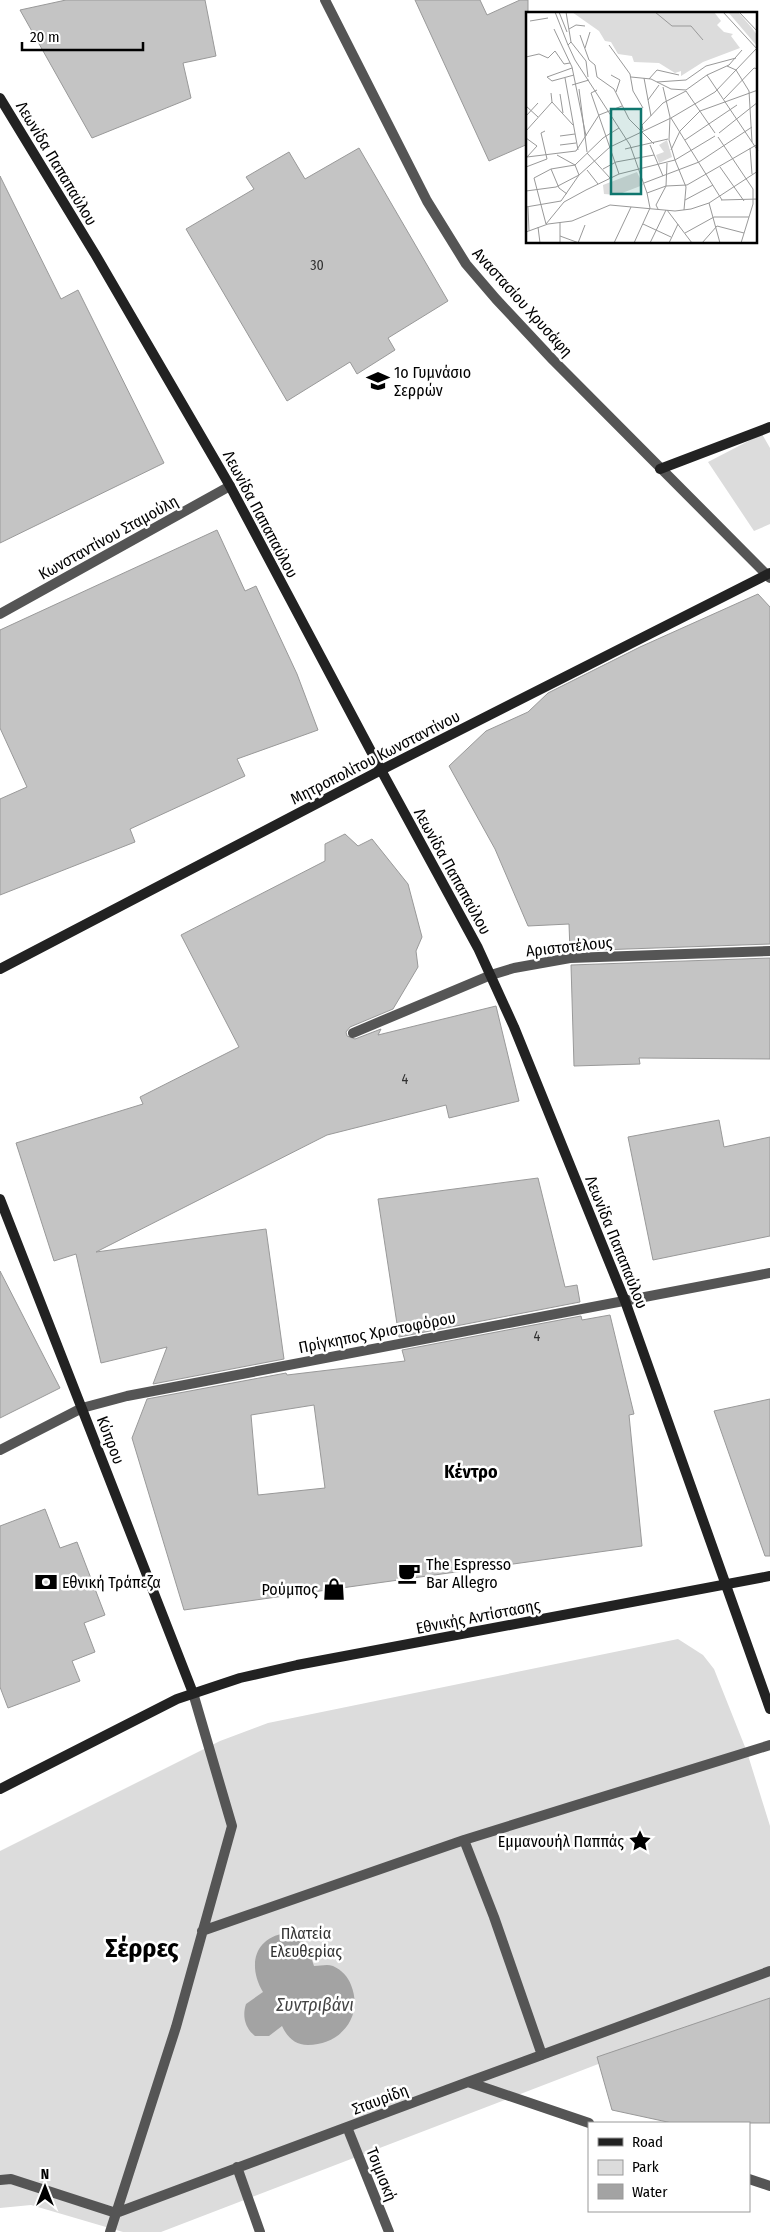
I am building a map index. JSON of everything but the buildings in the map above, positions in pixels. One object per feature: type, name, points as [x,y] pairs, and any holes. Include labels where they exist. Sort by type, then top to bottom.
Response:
[{"type":"main road","name":"Λεωνίδα Παπαπαύλου","points":[[0,98],[100,262],[230,486],[381,770],[458,908],[491,975],[625,1301],[770,1709]]},
{"type":"main road","points":[[660,469],[770,427]]},
{"type":"main road","name":"Μητροπολίτου Κωνσταντίνου","points":[[0,969],[381,770],[769,575]]},
{"type":"main road","name":"Κύπρου","points":[[0,1199],[192,1693]]},
{"type":"main road","name":"Εθνικής Αντίστασης","points":[[0,1790],[160,1707],[192,1693],[240,1678],[298,1665],[726,1586],[770,1576]]},
{"type":"street","name":"Αναστασίου Χρυσάφη","points":[[325,0],[427,201],[466,264],[496,299],[660,469],[769,575]]},
{"type":"street","name":"Κωνσταντίνου Σταμούλη","points":[[0,614],[230,486]]},
{"type":"street","name":"Αριστοτέλους","points":[[354,1033],[491,975],[514,968],[570,958],[770,951]]},
{"type":"street","name":"Πρίγκηπος Χριστοφόρου","points":[[0,1450],[82,1408],[168,1387],[770,1273]]},
{"type":"street","points":[[110,2232],[176,2027],[232,1826],[192,1693]]},
{"type":"street","points":[[202,1931],[464,1840],[770,1745]]},
{"type":"street","points":[[464,1840],[494,1917],[542,2055]]},
{"type":"street","name":"Σταυρίδη","points":[[116,2214],[237,2167],[770,1971]]},
{"type":"street","points":[[468,2082],[588,2123]]},
{"type":"street","name":"Τσιμισκή","points":[[347,2127],[389,2232]]},
{"type":"street","points":[[237,2167],[260,2232]]},
{"type":"street","points":[[0,2180],[11,2179],[116,2214]]},
{"type":"street","points":[[750,2179],[770,2186]]},
{"type":"green space","points":[[762,434],[770,448],[770,524],[754,531],[708,462]]},
{"type":"green space","name":"Πλατεία Ελευθερίας","points":[[678,1639],[703,1655],[714,1669],[747,1752],[770,1826],[770,1998],[161,2232],[123,2232],[31,2205],[0,2208],[0,1851],[220,1741],[268,1723]]},
{"type":"water","name":"Συντριβάνι","points":[[286,1933],[303,1941],[314,1966],[333,1966],[344,1974],[351,1985],[354,1997],[352,2018],[339,2034],[320,2044],[299,2044],[286,2034],[282,2026],[269,2036],[255,2036],[247,2026],[244,2017],[246,2004],[263,1992],[258,1982],[255,1964],[256,1955],[260,1947],[275,1936]]},
{"type":"place","name":"1ο Γυμνάσιο Σερρών","points":[[378,381]]},
{"type":"place","name":"The Espresso Bar Allegro","points":[[409,1573]]},
{"type":"place","name":"Εθνική Τράπεζα","points":[[46,1582]]},
{"type":"place","name":"Ρούμπος","points":[[334,1589]]},
{"type":"place","name":"Εμμανουήλ Παππάς","points":[[640,1841]]},
{"type":"district","name":"Κέντρο","points":[[471,1472]]},
{"type":"district","name":"Σέρρες","points":[[142,1948]]}]
